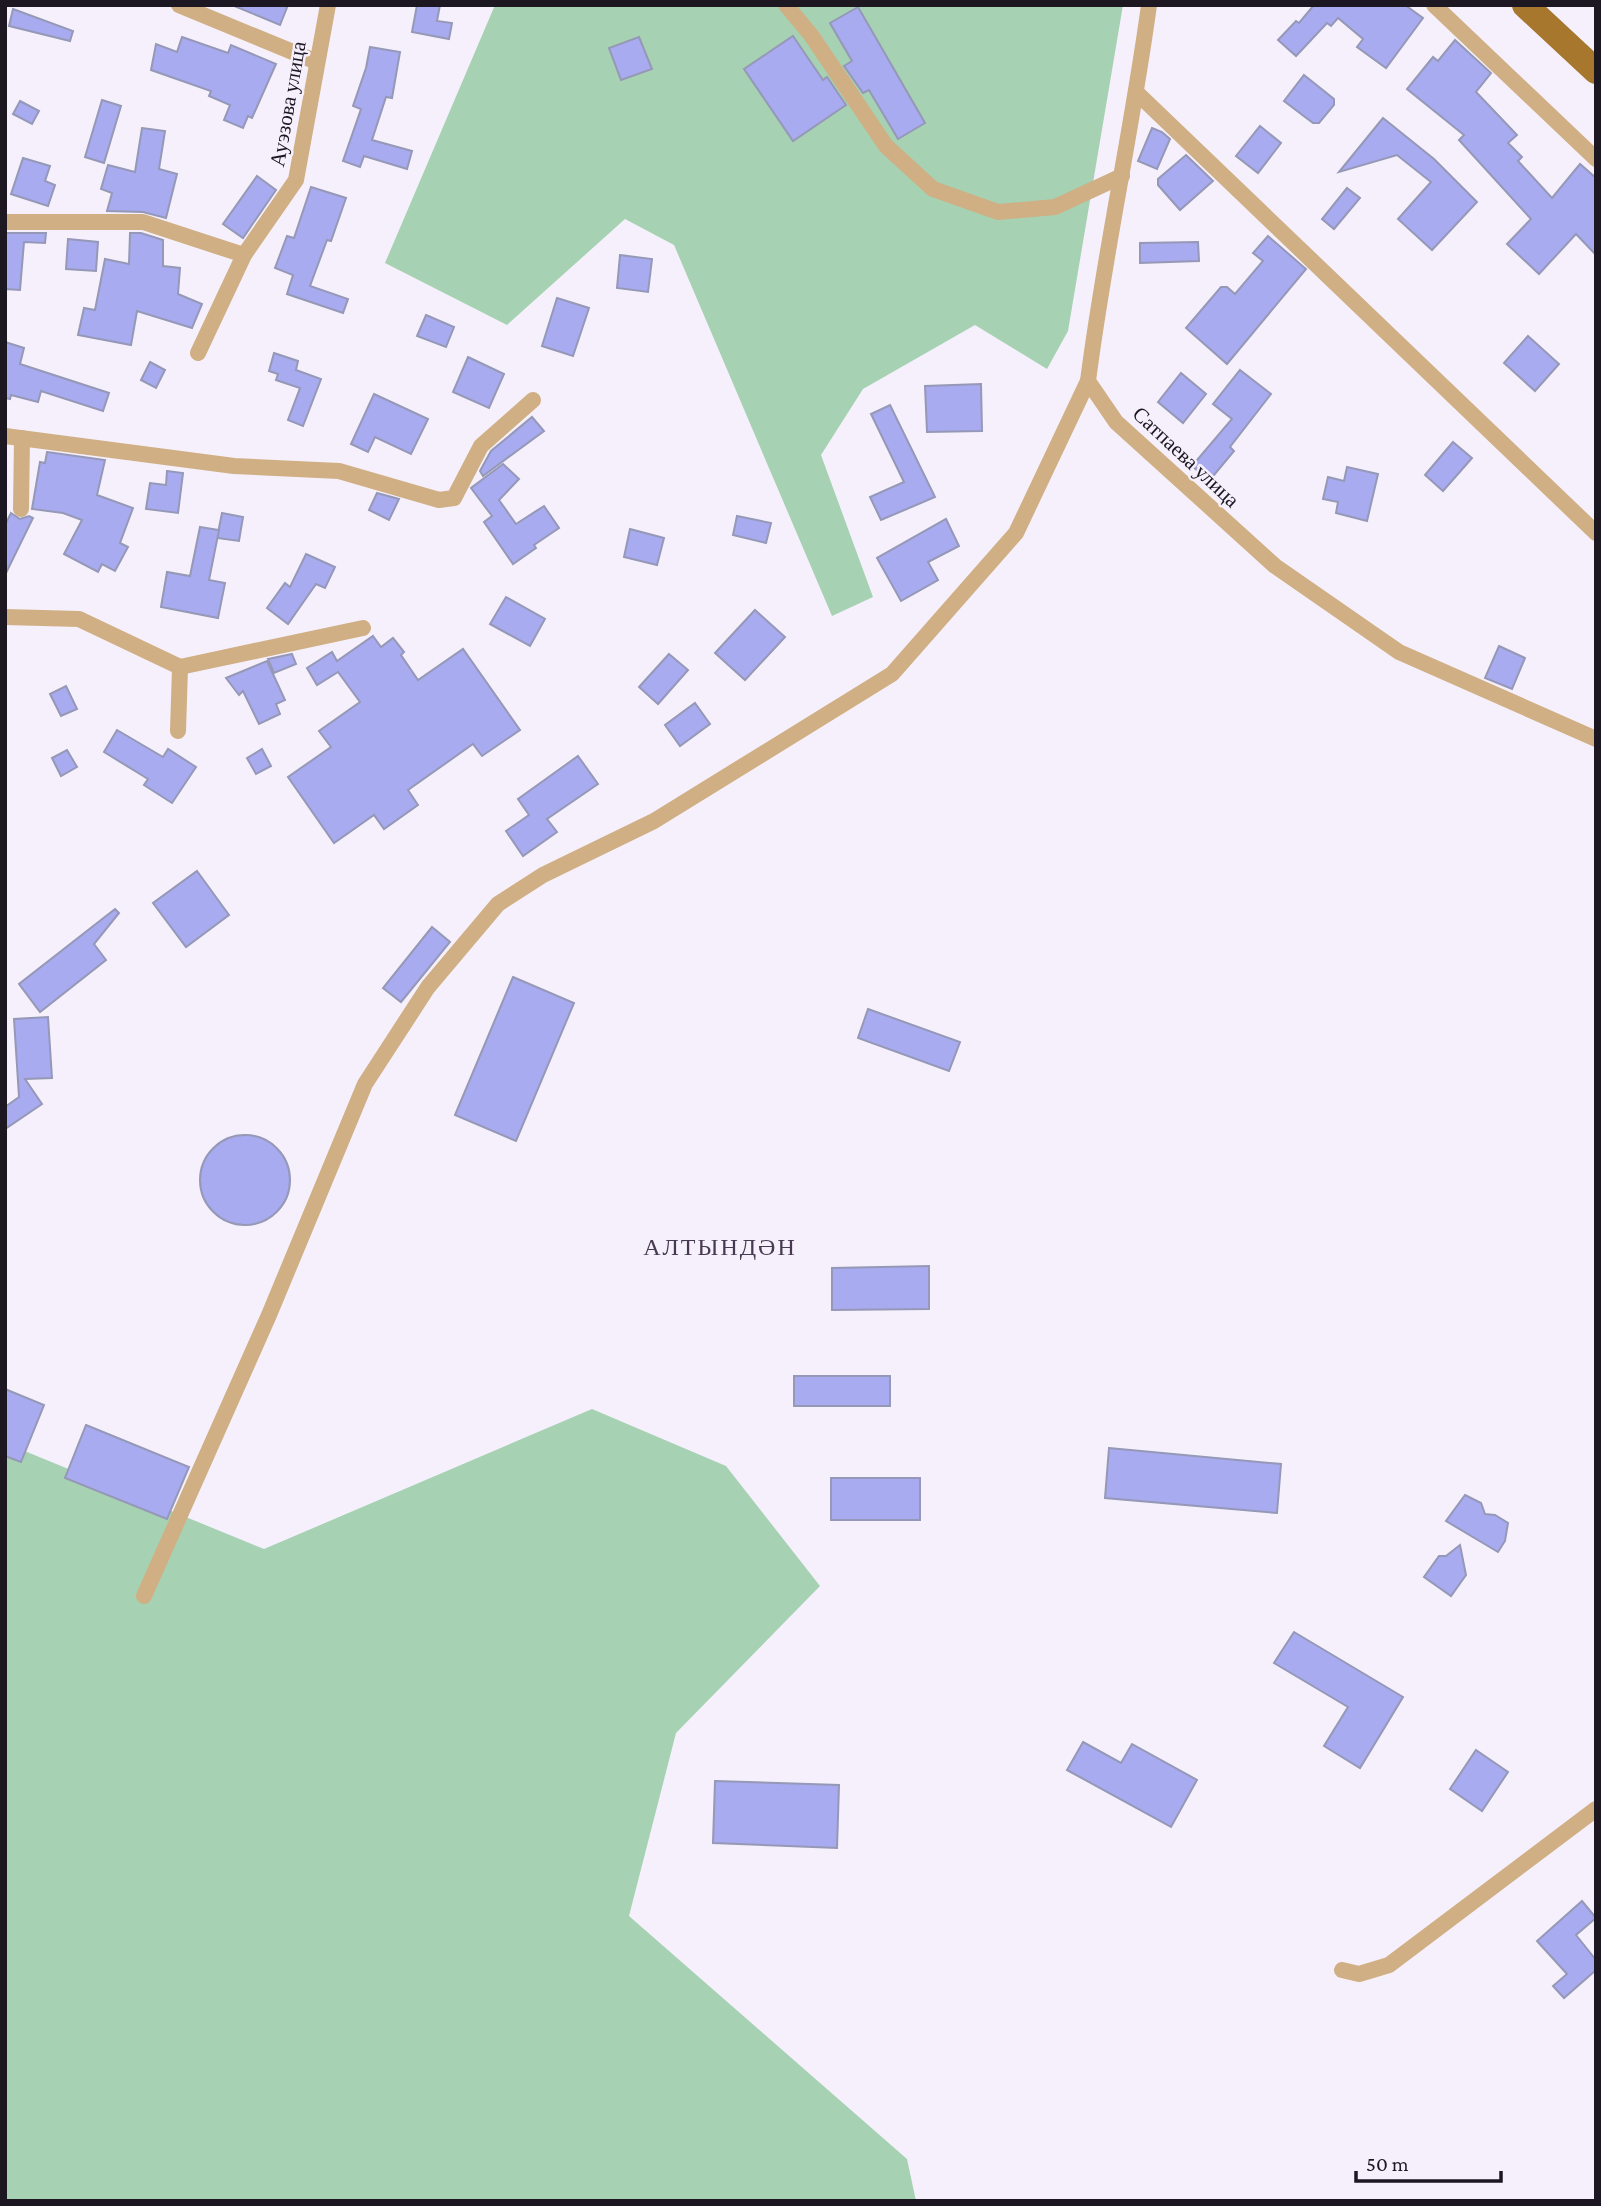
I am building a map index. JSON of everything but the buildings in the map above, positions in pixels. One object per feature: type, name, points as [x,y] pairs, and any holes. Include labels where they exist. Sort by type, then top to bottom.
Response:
[{"type":"main road","points":[[1525,5],[1596,71]]},
{"type":"street","points":[[179,5],[317,62]]},
{"type":"street","name":"Ауэзова улица","points":[[198,353],[244,255],[296,180],[328,5]]},
{"type":"street","points":[[786,5],[811,35],[886,146],[933,189],[998,212],[1055,206],[1122,176]]},
{"type":"street","points":[[144,1597],[269,1315],[365,1084],[428,987],[498,904],[543,875],[654,821],[892,674],[1016,533],[1088,381],[1096,321],[1137,93],[1149,5]]},
{"type":"street","points":[[1434,5],[1596,159]]},
{"type":"street","points":[[1137,93],[1596,533]]},
{"type":"street","points":[[5,222],[143,222],[244,255]]},
{"type":"street","name":"Сатпаева улица","points":[[1088,381],[1116,422],[1275,566],[1399,652],[1596,739]]},
{"type":"street","points":[[5,436],[234,466],[339,471],[439,500],[454,498],[481,446],[533,400]]},
{"type":"street","points":[[21,509],[22,438]]},
{"type":"street","points":[[5,617],[79,619],[180,667],[363,628]]},
{"type":"street","points":[[178,730],[180,667]]},
{"type":"street","points":[[1342,1970],[1359,1974],[1389,1965],[1596,1810]]},
{"type":"green space","points":[[495,5],[1123,5],[1068,331],[1047,369],[975,325],[863,389],[821,455],[873,597],[832,616],[674,245],[625,219],[507,325],[385,263]]},
{"type":"green space","points":[[592,1409],[726,1466],[820,1586],[676,1733],[629,1916],[907,2159],[916,2201],[5,2201],[5,1443],[264,1549]]},
{"type":"district","name":"АЛТЫНДӘН","points":[[720,1246]]}]
